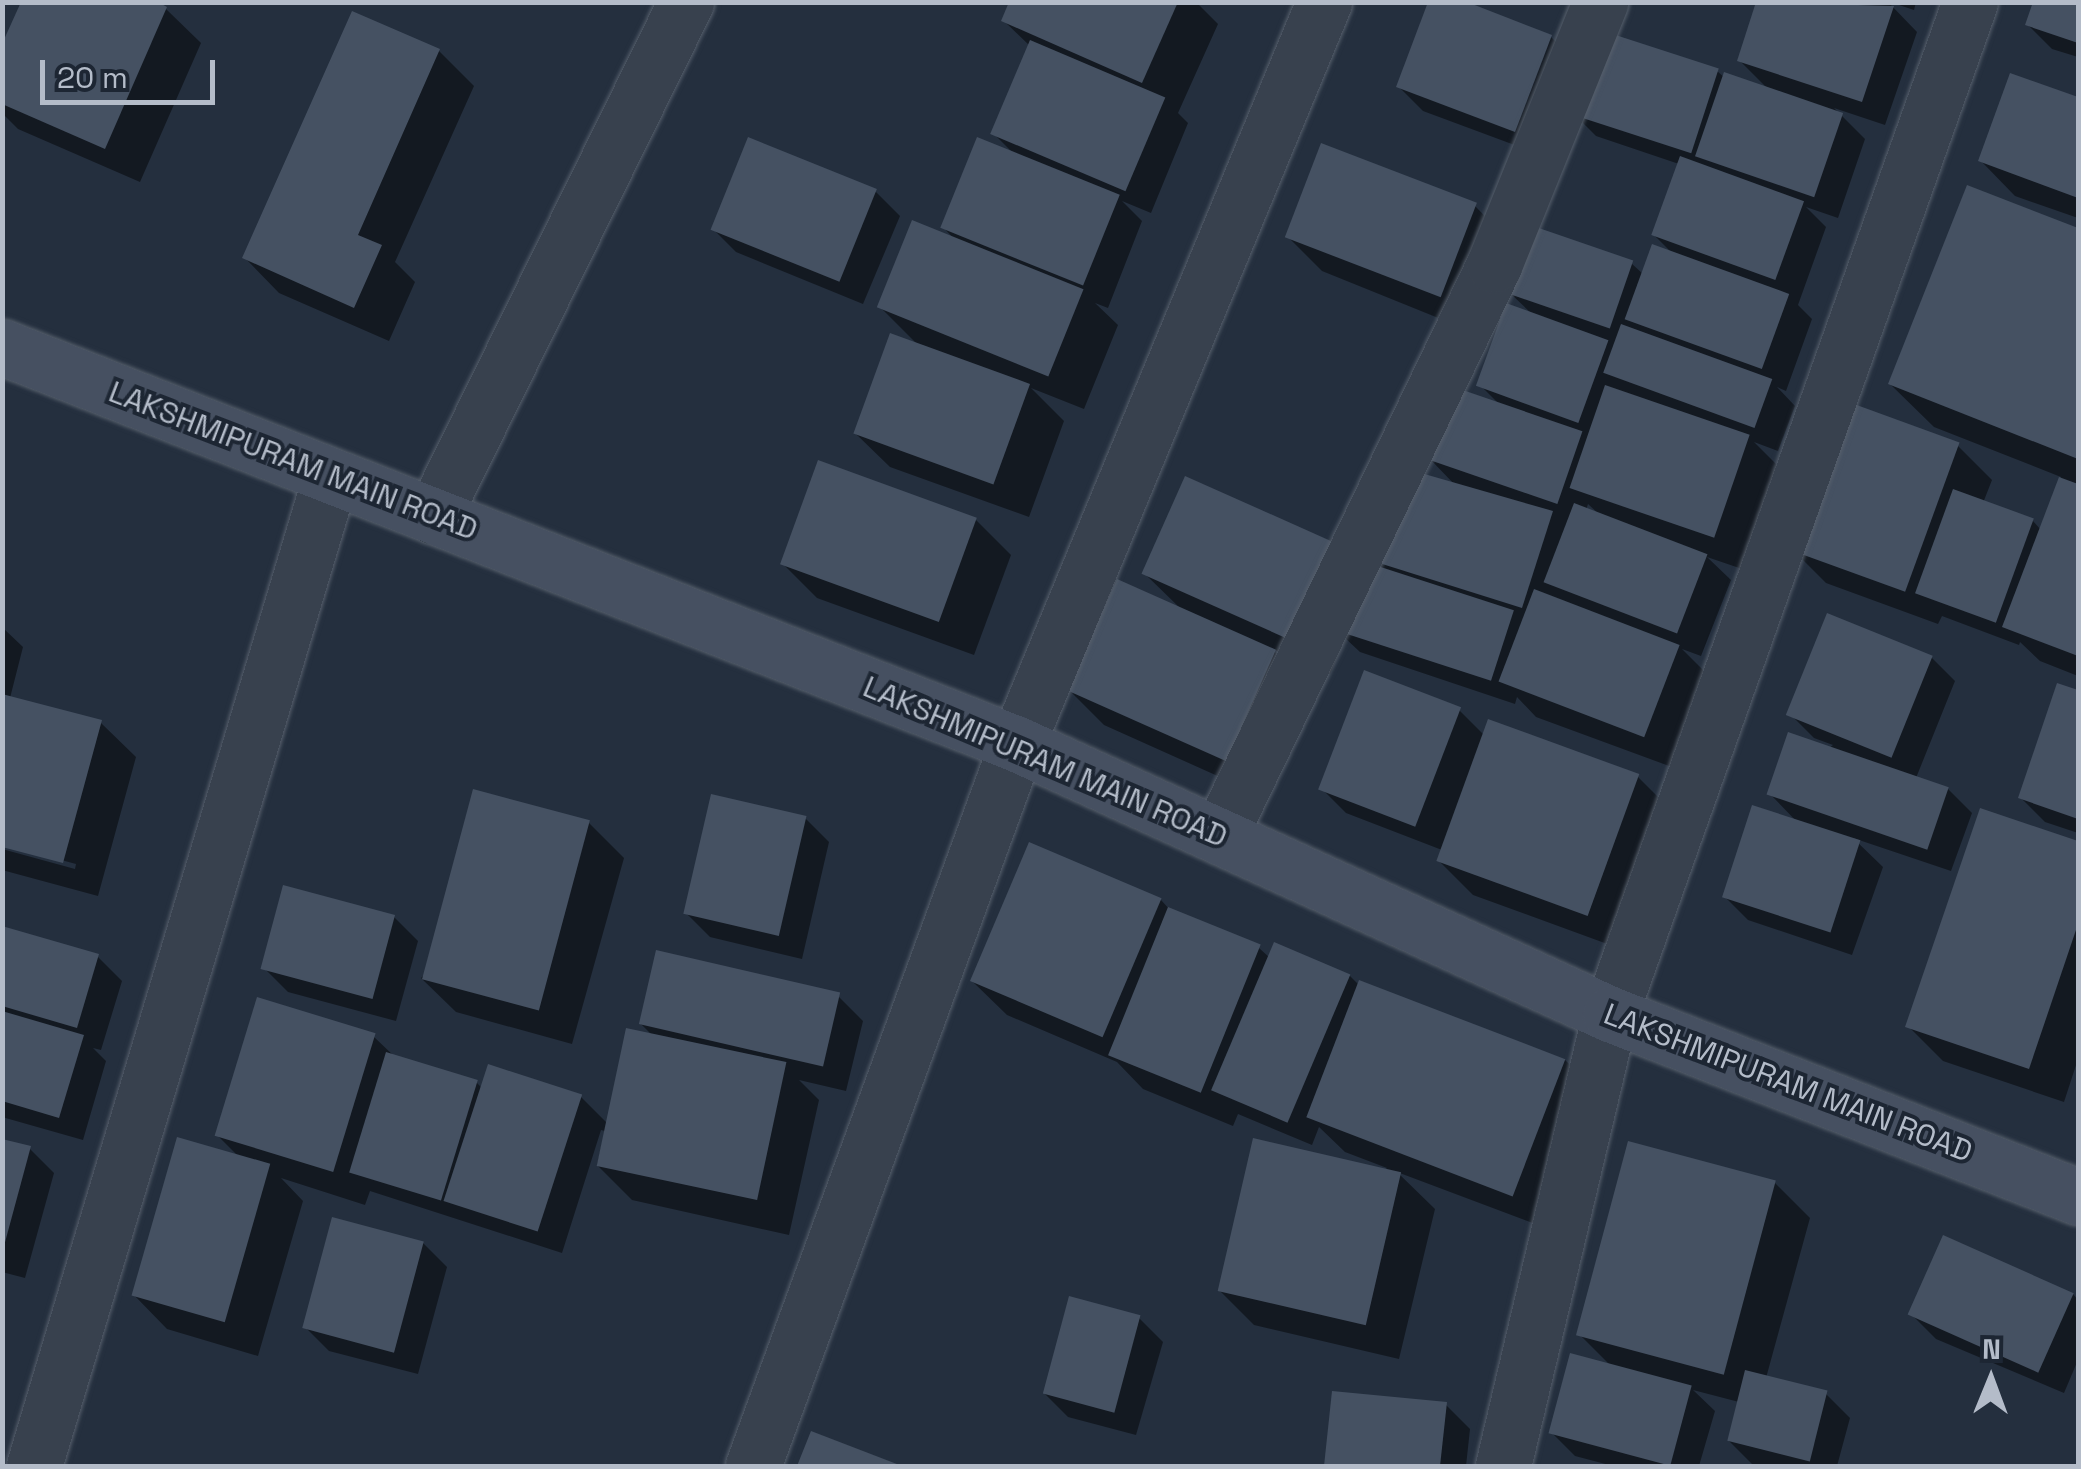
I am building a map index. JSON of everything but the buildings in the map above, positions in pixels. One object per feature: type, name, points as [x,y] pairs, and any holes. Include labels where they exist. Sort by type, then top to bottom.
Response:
[{"type":"street","points":[[433,516],[686,2]]},
{"type":"street","points":[[753,1466],[1018,744],[1324,2]]},
{"type":"street","points":[[1219,836],[1494,265],[1600,2]]},
{"type":"street","points":[[1503,1466],[1610,1014],[1970,2]]},
{"type":"street","name":"LAKSHMIPURAM MAIN ROAD","points":[[2,347],[1018,744],[1610,1014],[2078,1196]]},
{"type":"street","points":[[34,1466],[330,478]]}]
